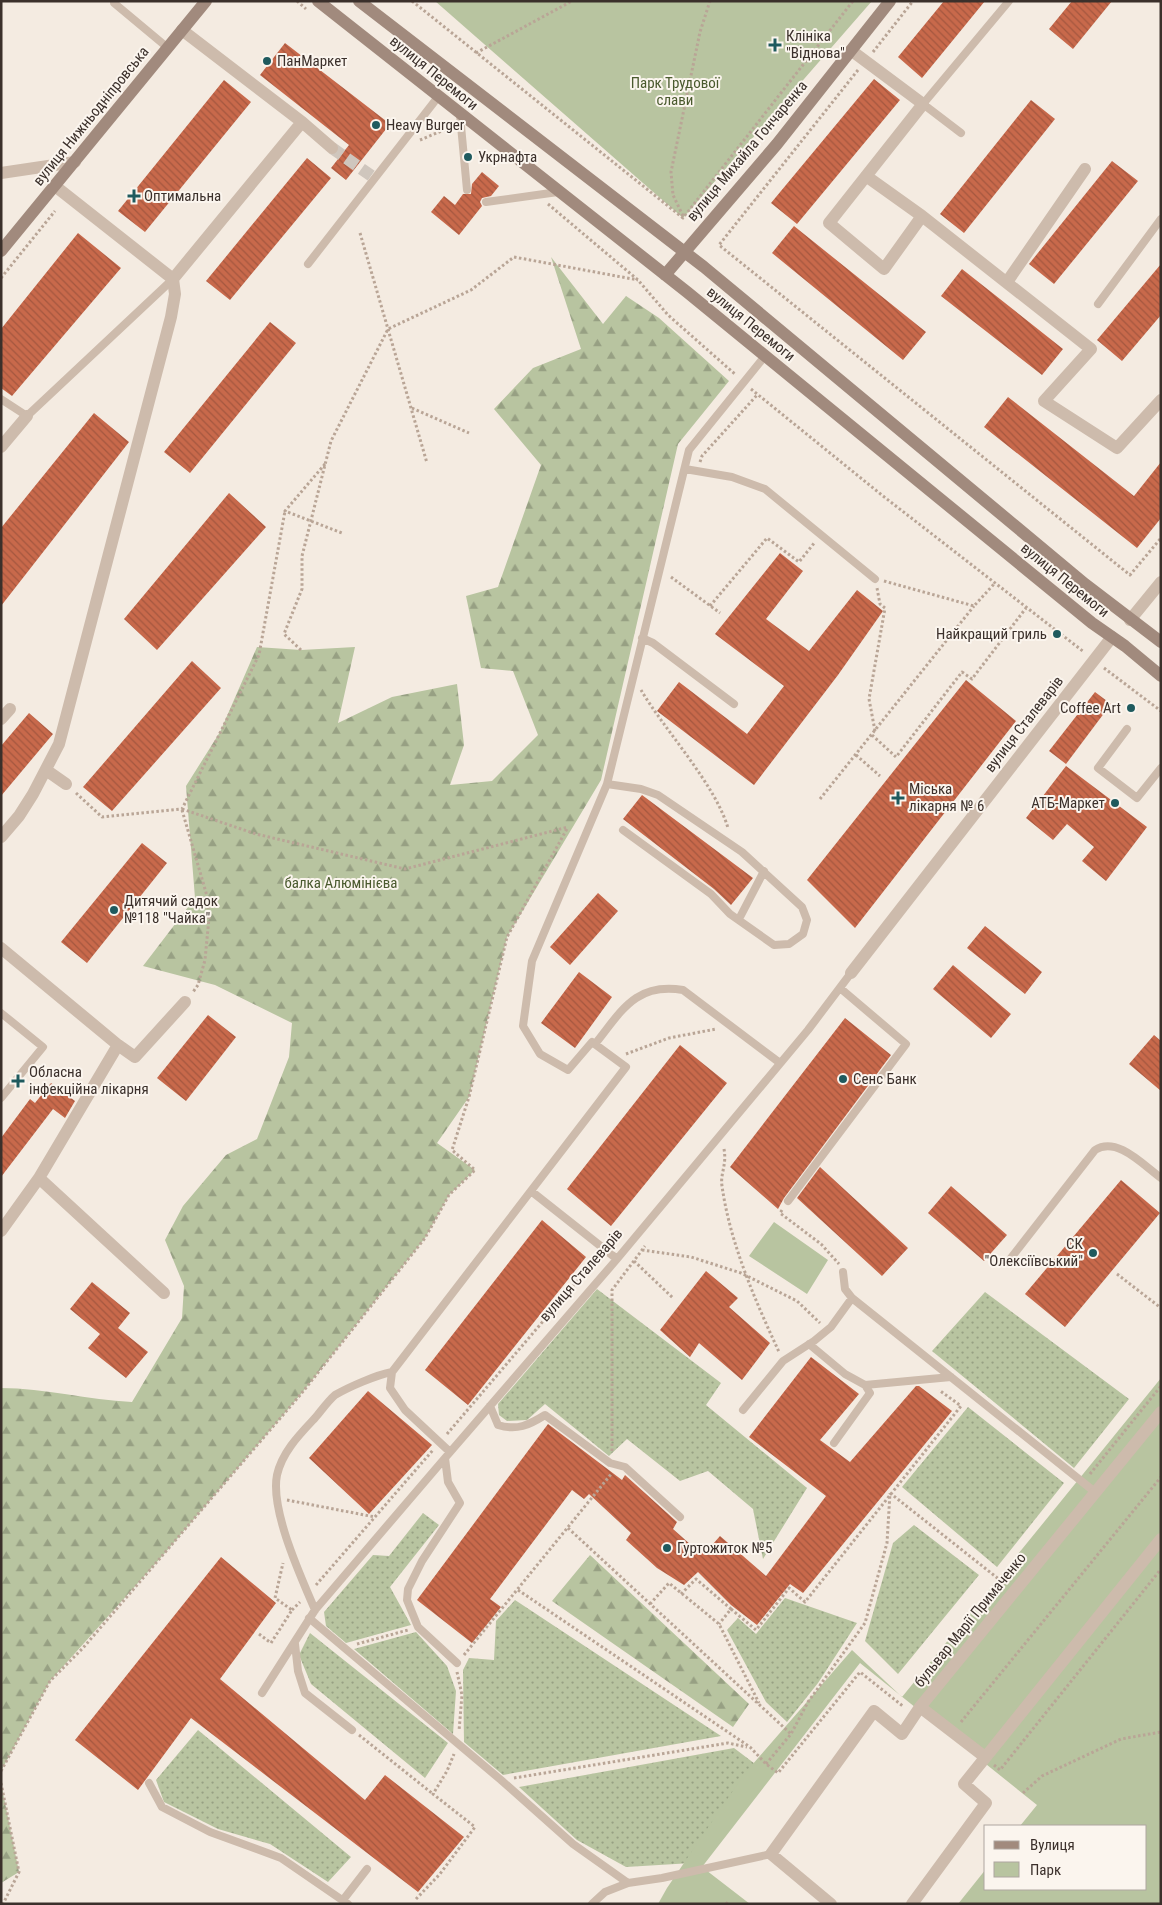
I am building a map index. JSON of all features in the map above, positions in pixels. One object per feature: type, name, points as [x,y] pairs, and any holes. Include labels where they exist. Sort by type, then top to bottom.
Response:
[{"type":"main road","name":"вулиця Нижньодніпровська","points":[[1,251],[206,1]]},
{"type":"main road","name":"вулиця Перемоги","points":[[318,1],[434,101],[460,114],[665,275],[1092,624],[1112,637],[1161,676]]},
{"type":"main road","name":"вулиця Перемоги","points":[[359,1],[684,251],[1130,620],[1161,642]]},
{"type":"main road","name":"вулиця Михайла Гончаренка","points":[[665,275],[777,144],[890,1]]},
{"type":"street","points":[[182,30],[302,122],[332,148]]},
{"type":"street","points":[[852,51],[923,104],[829,223],[884,269],[922,216]]},
{"type":"street","points":[[1,836],[18,816],[46,770],[59,744],[121,500],[162,353],[174,304],[173,279],[302,122]]},
{"type":"street","points":[[1,173],[75,162]]},
{"type":"street","points":[[1007,282],[1085,169]]},
{"type":"street","points":[[866,176],[922,216],[1091,349],[1044,401],[1117,448],[1161,400]]},
{"type":"street","points":[[55,186],[173,279]]},
{"type":"street","points":[[1,447],[26,416]]},
{"type":"street","points":[[1130,620],[1161,582]]},
{"type":"street","name":"вулиця Сталеварів","points":[[851,973],[1112,637]]},
{"type":"street","points":[[46,770],[66,784]]},
{"type":"street","points":[[1,948],[135,1057],[185,1002]]},
{"type":"street","points":[[1,1231],[39,1178],[118,1045]]},
{"type":"street","points":[[39,1178],[164,1293]]},
{"type":"street","name":"бульвар Марії Примаченко","points":[[985,1757],[920,1707],[1161,1412]]},
{"type":"street","points":[[912,1904],[986,1803],[964,1784],[1161,1539]]},
{"type":"street","points":[[831,1904],[771,1854],[874,1711],[902,1734],[920,1707]]},
{"type":"lane","points":[[961,133],[923,104],[1009,1]]},
{"type":"lane","points":[[113,2],[168,48]]},
{"type":"lane","points":[[308,264],[434,101]]},
{"type":"lane","points":[[460,114],[467,190]]},
{"type":"lane","points":[[486,202],[558,192]]},
{"type":"lane","points":[[1098,304],[1161,219]]},
{"type":"lane","points":[[1,398],[26,416],[173,279]]},
{"type":"lane","points":[[457,1663],[418,1627],[407,1600],[408,1589],[422,1561],[460,1503],[448,1482],[447,1455],[440,1442],[405,1410],[390,1388],[392,1372],[626,1066],[592,1042],[568,1070],[540,1054],[523,1026],[532,961],[607,784],[689,450],[765,356]]},
{"type":"lane","points":[[685,469],[732,477],[764,489],[875,579]]},
{"type":"lane","points":[[642,638],[653,643],[734,704]]},
{"type":"lane","points":[[1127,729],[1098,768],[1137,798],[1161,768]]},
{"type":"lane","points":[[607,784],[641,789],[658,795],[733,845],[802,907],[807,920],[804,934],[794,942],[777,946],[730,914],[711,894],[623,830]]},
{"type":"lane","points":[[739,919],[764,871]]},
{"type":"lane","name":"вулиця Сталеварів","points":[[262,1693],[315,1610],[618,1259],[780,1063],[851,973]]},
{"type":"lane","points":[[788,1201],[906,1044],[840,988]]},
{"type":"lane","points":[[595,1044],[614,1018],[635,997],[649,990],[683,990],[780,1063]]},
{"type":"lane","points":[[1,1013],[43,1047],[1,1098]]},
{"type":"lane","points":[[1011,1258],[1095,1150],[1101,1146],[1111,1145],[1119,1148],[1161,1178]]},
{"type":"lane","points":[[531,1191],[618,1259]]},
{"type":"lane","points":[[844,1272],[846,1289],[852,1298],[1095,1492]]},
{"type":"lane","points":[[743,1410],[783,1361],[827,1330],[852,1298]]},
{"type":"lane","points":[[809,1344],[845,1374],[865,1385],[870,1393],[834,1443]]},
{"type":"lane","points":[[315,1610],[289,1540],[277,1498],[277,1475],[286,1454],[302,1431],[335,1396],[382,1374],[392,1372]]},
{"type":"lane","points":[[865,1385],[951,1377]]},
{"type":"lane","points":[[490,1406],[498,1425],[510,1429],[529,1425],[545,1415],[614,1464],[625,1467],[680,1516]]},
{"type":"lane","points":[[309,1618],[501,1780],[573,1844],[628,1883]]},
{"type":"lane","points":[[296,1640],[294,1648],[305,1693],[352,1730]]},
{"type":"lane","points":[[149,1783],[162,1806],[210,1832],[281,1858],[346,1902],[367,1869]]},
{"type":"lane","points":[[592,1904],[605,1892],[628,1883],[662,1878],[771,1854]]},
{"type":"path","points":[[297,1],[313,14]]},
{"type":"path","points":[[412,1],[683,218]]},
{"type":"path","points":[[476,53],[572,1]]},
{"type":"path","points":[[683,218],[672,196],[671,172],[700,32],[710,1]]},
{"type":"path","points":[[683,218],[853,1]]},
{"type":"path","points":[[913,1],[719,245],[1130,575],[1161,538]]},
{"type":"path","points":[[396,150],[455,125],[434,101]]},
{"type":"path","points":[[538,195],[638,280],[668,316],[744,382],[883,496],[1161,711]]},
{"type":"path","points":[[360,233],[427,463]]},
{"type":"path","points":[[301,650],[284,634],[302,589],[302,556],[331,441],[388,330],[471,290],[514,257],[638,280]]},
{"type":"path","points":[[411,408],[469,433]]},
{"type":"path","points":[[185,1002],[198,985],[204,960],[209,918],[206,896],[182,809],[259,655],[285,511],[325,464]]},
{"type":"path","points":[[285,511],[342,532]]},
{"type":"path","points":[[710,606],[767,538],[799,562],[821,536]]},
{"type":"path","points":[[670,577],[720,613]]},
{"type":"path","points":[[875,730],[869,699],[885,608],[880,604],[875,579],[974,606]]},
{"type":"path","points":[[820,799],[974,606],[995,583]]},
{"type":"path","points":[[872,735],[896,757],[962,672],[972,679],[1026,608]]},
{"type":"path","points":[[641,690],[709,790],[725,818],[733,845]]},
{"type":"path","points":[[856,755],[880,776]]},
{"type":"path","points":[[1,1771],[50,1681],[83,1648],[301,1394],[425,1238],[449,1195],[475,1170],[452,1150],[470,1097],[507,937],[568,827],[405,869],[256,834],[182,809],[102,817],[66,784]]},
{"type":"path","points":[[616,1059],[655,1042],[731,1026]]},
{"type":"path","points":[[723,1146],[727,1162],[722,1184],[735,1239],[747,1276],[783,1361]]},
{"type":"path","points":[[788,1201],[780,1213],[821,1244],[844,1272]]},
{"type":"path","points":[[473,1644],[614,1470],[612,1290],[647,1244]]},
{"type":"path","points":[[642,1250],[691,1257],[747,1276],[798,1301],[827,1330]]},
{"type":"path","points":[[634,1261],[673,1298]]},
{"type":"path","points":[[308,1594],[591,1265]]},
{"type":"path","points":[[1117,1274],[1161,1308]]},
{"type":"path","points":[[681,1594],[696,1579],[756,1630],[789,1588],[805,1602],[961,1406],[924,1380]]},
{"type":"path","points":[[1102,1459],[1161,1386]]},
{"type":"path","points":[[953,1732],[1161,1477]]},
{"type":"path","points":[[890,1493],[1014,1592]]},
{"type":"path","points":[[766,1764],[791,1734],[808,1702],[865,1623],[888,1544],[890,1493]]},
{"type":"path","points":[[277,1498],[375,1517]]},
{"type":"path","points":[[568,1528],[791,1734]]},
{"type":"path","points":[[259,1634],[271,1643],[292,1610],[275,1598],[289,1540]]},
{"type":"path","points":[[985,1757],[1000,1770],[1161,1569]]},
{"type":"path","points":[[650,1604],[669,1583],[719,1624],[760,1706]]},
{"type":"path","points":[[518,1590],[750,1747],[778,1774],[860,1672],[898,1703]]},
{"type":"path","points":[[719,1624],[731,1609]]},
{"type":"path","points":[[344,1648],[418,1627]]},
{"type":"path","points":[[352,1730],[389,1757],[432,1794]]},
{"type":"path","points":[[1023,1793],[1042,1776],[1121,1739],[1161,1732]]},
{"type":"path","points":[[501,1780],[728,1743],[750,1747]]},
{"type":"path","points":[[1,1783],[19,1872],[2,1904]]},
{"type":"path","points":[[416,1899],[446,1866],[475,1827],[442,1802]]},
{"type":"green space","name":"Парк Трудової слави","points":[[435,1],[872,1],[683,218]]},
{"type":"green space","name":"балка Алюмінієва","points":[[551,257],[603,324],[626,296],[659,318],[729,381],[678,444],[601,780],[507,937],[469,1097],[437,1143],[475,1170],[449,1195],[425,1238],[301,1394],[164,1554],[50,1681],[1,1771],[1,1388],[34,1390],[132,1402],[182,1318],[184,1286],[165,1240],[183,1206],[226,1155],[257,1139],[289,1057],[292,1023],[215,985],[143,966],[195,898],[186,786],[220,732],[257,647],[301,650],[355,647],[338,723],[392,697],[457,684],[464,745],[450,785],[492,781],[538,735],[513,671],[481,668],[466,596],[498,587],[541,465],[494,409],[533,368],[581,349]]},
{"type":"green space","points":[[774,1222],[828,1260],[807,1294],[749,1256]]},
{"type":"green space","points":[[597,1289],[721,1383],[706,1405],[807,1488],[763,1559],[753,1509],[708,1471],[680,1481],[627,1439],[609,1456],[545,1404],[527,1420],[507,1421],[499,1415],[498,1404]]},
{"type":"green space","points":[[985,1292],[1129,1399],[1074,1468],[932,1351]]},
{"type":"green space","points":[[1161,1378],[1161,1904],[958,1904],[984,1872],[984,1890],[1147,1890],[1147,1825],[1021,1825],[1037,1805],[902,1697]]},
{"type":"green space","points":[[968,1407],[1064,1483],[997,1567],[902,1487]]},
{"type":"green space","points":[[423,1513],[439,1525],[390,1587],[411,1625],[346,1643],[326,1626],[324,1612],[373,1555],[389,1556]]},
{"type":"green space","points":[[914,1525],[979,1575],[898,1674],[865,1641],[893,1543]]},
{"type":"green space","points":[[590,1555],[749,1704],[733,1727],[552,1601]]},
{"type":"green space","points":[[785,1598],[857,1623],[818,1683],[787,1722],[766,1702],[727,1630],[738,1618],[756,1634]]},
{"type":"green space","points":[[515,1600],[721,1736],[503,1775],[464,1742],[463,1670],[469,1658],[494,1660],[496,1621]]},
{"type":"green space","points":[[416,1632],[447,1666],[456,1691],[453,1734],[354,1649]]},
{"type":"green space","points":[[310,1633],[448,1743],[425,1778],[311,1684],[299,1655]]},
{"type":"green space","points":[[852,1650],[900,1695],[860,1663],[702,1867],[750,1904],[658,1904],[745,1773]]},
{"type":"green space","points":[[198,1730],[351,1857],[328,1882],[270,1844],[218,1829],[164,1802],[156,1780]]},
{"type":"green space","points":[[734,1748],[763,1770],[692,1863],[626,1867],[577,1840],[519,1787]]},
{"type":"green space","points":[[1,1783],[19,1872],[1,1883]]},
{"type":"building","points":[[944,1],[985,1],[922,78],[898,57]]},
{"type":"building","points":[[1072,1],[1112,1],[1073,49],[1049,29]]},
{"type":"building","points":[[285,43],[390,124],[346,180],[331,168],[349,145],[260,75]]},
{"type":"building","points":[[874,79],[900,100],[797,224],[771,203]]},
{"type":"building","points":[[224,80],[251,102],[145,232],[118,211]]},
{"type":"building","points":[[1031,100],[1055,119],[964,233],[940,214]]},
{"type":"building","points":[[307,158],[331,178],[230,300],[206,281]]},
{"type":"building","points":[[1112,161],[1138,181],[1054,284],[1029,264]]},
{"type":"building","points":[[482,172],[499,186],[491,196],[482,198],[480,202],[482,206],[459,235],[431,212],[444,196],[455,205],[463,194],[471,194],[472,184]]},
{"type":"building","points":[[794,226],[926,332],[903,360],[772,253]]},
{"type":"building","points":[[78,233],[121,268],[12,396],[1,388],[1,329]]},
{"type":"building","points":[[1161,264],[1161,315],[1122,361],[1097,340]]},
{"type":"building","points":[[962,269],[1063,349],[1042,375],[941,296]]},
{"type":"building","points":[[270,322],[296,343],[190,473],[164,452]]},
{"type":"building","points":[[1008,397],[1134,496],[1161,462],[1161,518],[1137,548],[984,427]]},
{"type":"building","points":[[94,413],[129,442],[1,606],[1,528]]},
{"type":"building","points":[[229,493],[266,527],[157,650],[124,619]]},
{"type":"building","points":[[780,553],[803,571],[766,619],[809,651],[857,590],[883,611],[838,675],[754,785],[657,711],[679,682],[747,734],[784,686],[715,634]]},
{"type":"building","points":[[192,661],[221,688],[112,811],[83,787]]},
{"type":"building","points":[[966,680],[1016,721],[855,928],[807,880]]},
{"type":"building","points":[[1095,692],[1111,704],[1066,764],[1049,751]]},
{"type":"building","points":[[29,713],[53,734],[1,796],[1,746]]},
{"type":"building","points":[[1066,766],[1147,827],[1106,881],[1082,861],[1094,847],[1067,824],[1053,840],[1026,818]]},
{"type":"building","points":[[642,795],[753,878],[731,905],[714,889],[623,819]]},
{"type":"building","points":[[142,843],[167,863],[87,963],[61,942]]},
{"type":"building","points":[[598,893],[618,911],[570,965],[550,947]]},
{"type":"building","points":[[985,926],[1042,972],[1025,994],[967,948]]},
{"type":"building","points":[[953,965],[1011,1014],[991,1038],[933,989]]},
{"type":"building","points":[[579,972],[612,997],[575,1048],[541,1023]]},
{"type":"building","points":[[208,1015],[236,1037],[186,1101],[157,1078]]},
{"type":"building","points":[[845,1018],[891,1055],[784,1198],[778,1209],[730,1167]]},
{"type":"building","points":[[1154,1035],[1161,1041],[1161,1091],[1129,1064]]},
{"type":"building","points":[[680,1045],[727,1083],[611,1226],[567,1189]]},
{"type":"building","points":[[51,1083],[75,1101],[65,1118],[53,1109],[1,1177],[1,1138],[30,1099],[35,1103]]},
{"type":"building","points":[[820,1167],[908,1248],[882,1276],[797,1198]]},
{"type":"building","name":"СК \"Олексіївський\"","points":[[1121,1180],[1160,1213],[1065,1327],[1025,1294]]},
{"type":"building","points":[[951,1186],[1007,1235],[984,1261],[928,1213]]},
{"type":"building","points":[[542,1220],[586,1257],[468,1405],[425,1370]]},
{"type":"building","points":[[706,1271],[738,1298],[729,1307],[770,1343],[742,1380],[699,1343],[690,1357],[660,1330]]},
{"type":"building","points":[[92,1282],[130,1313],[118,1328],[148,1352],[126,1378],[88,1348],[100,1334],[70,1309]]},
{"type":"building","points":[[811,1357],[859,1394],[820,1440],[850,1462],[916,1386],[919,1386],[952,1411],[803,1593],[790,1584],[757,1625],[731,1605],[698,1572],[684,1585],[657,1568],[626,1540],[631,1533],[589,1494],[584,1499],[572,1490],[490,1599],[501,1607],[472,1643],[417,1600],[548,1424],[622,1480],[625,1475],[677,1522],[673,1529],[691,1545],[706,1552],[720,1536],[766,1576],[826,1496],[749,1437]]},
{"type":"building","points":[[368,1391],[432,1445],[369,1514],[309,1458]]},
{"type":"building","points":[[221,1557],[276,1603],[220,1679],[365,1800],[385,1775],[464,1837],[418,1892],[191,1718],[138,1790],[75,1740]]},
{"type":"tunnel","points":[[332,148],[373,177]]},
{"type":"place","name":"Клініка \"Віднова\"","points":[[775,45]]},
{"type":"place","name":"ПанМаркет","points":[[267,61]]},
{"type":"place","name":"Heavy Burger","points":[[376,125]]},
{"type":"place","name":"Укрнафта","points":[[468,157]]},
{"type":"place","name":"Оптимальна","points":[[134,196]]},
{"type":"place","name":"Найкращий гриль","points":[[1057,634]]},
{"type":"place","name":"Coffee Art","points":[[1131,708]]},
{"type":"place","name":"Мiська лiкарня № 6","points":[[898,798]]},
{"type":"place","name":"АТБ-Маркет","points":[[1115,803]]},
{"type":"place","name":"Дитячий садок №118 \"Чайка\"","points":[[114,910]]},
{"type":"place","name":"Сенс Банк","points":[[843,1079]]},
{"type":"place","name":"Обласна інфекційна лікарня","points":[[18,1081]]},
{"type":"place","name":"СК \"Олексіївський\"","points":[[1093,1253]]},
{"type":"place","name":"Гуртожиток №5","points":[[667,1548]]}]
